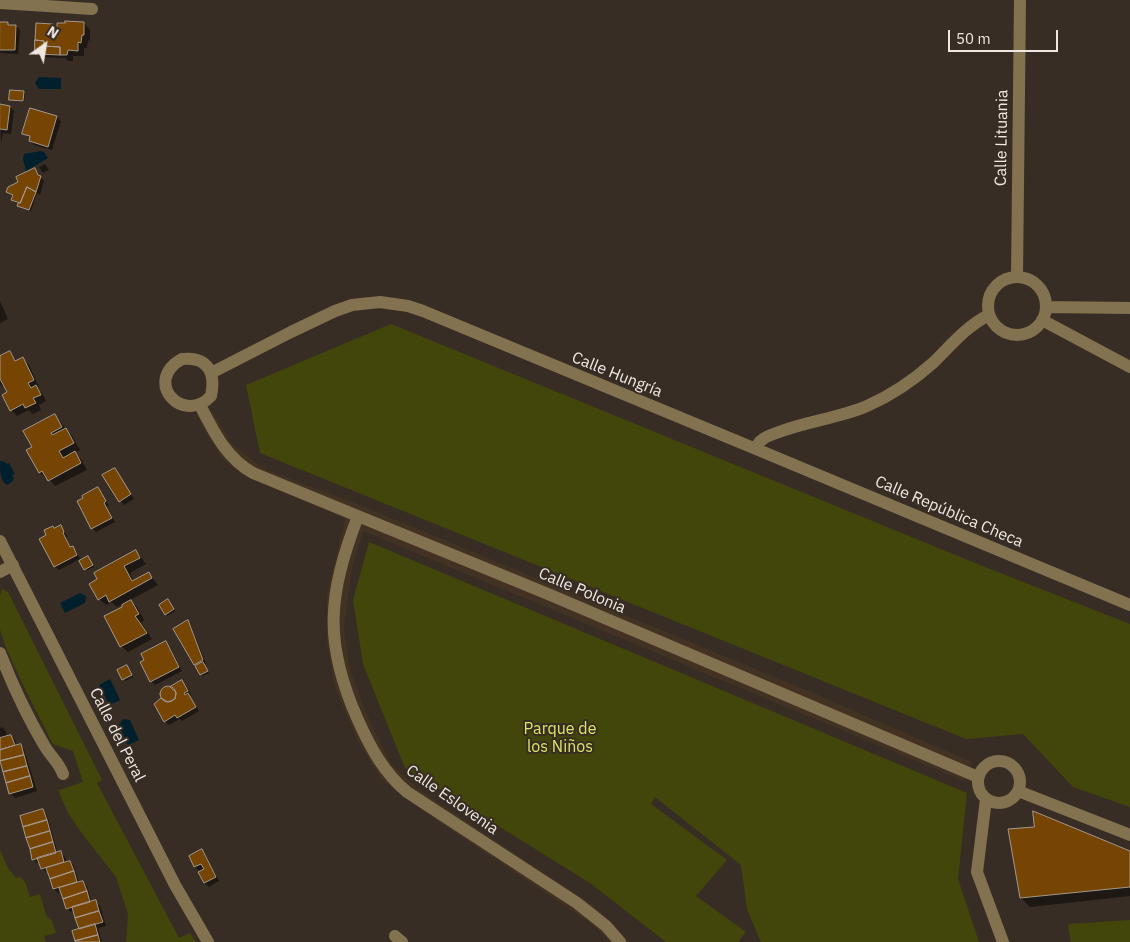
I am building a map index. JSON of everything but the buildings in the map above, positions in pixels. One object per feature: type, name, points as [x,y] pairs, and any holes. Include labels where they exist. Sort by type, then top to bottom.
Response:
[{"type":"street","name":"Calle Lituania","points":[[1017,277],[1020,0]]},
{"type":"street","points":[[0,3],[92,8]]},
{"type":"street","points":[[1017,277],[1026,278],[1040,289],[1046,307],[1042,320],[1036,327],[1029,332],[1019,335],[1010,334],[994,324],[988,306],[989,297],[1000,283],[1008,278],[1017,277]]},
{"type":"street","name":"Calle Hungría","points":[[212,373],[335,311],[366,302],[394,303],[423,311],[756,449]]},
{"type":"street","points":[[1046,307],[1130,308]]},
{"type":"street","points":[[756,449],[758,443],[766,437],[792,427],[849,413],[902,388],[933,363],[964,332],[981,319],[990,315]]},
{"type":"street","points":[[1042,320],[1130,367]]},
{"type":"street","points":[[188,359],[199,360],[208,366],[212,373],[213,381],[211,396],[200,405],[184,405],[176,402],[169,396],[166,388],[168,372],[174,364],[188,359]]},
{"type":"street","name":"Calle Polonia","points":[[200,405],[225,450],[243,468],[548,594],[978,777]]},
{"type":"street","name":"Calle República Checa","points":[[756,449],[1130,605]]},
{"type":"street","name":"Calle Eslovenia","points":[[358,516],[340,569],[334,608],[333,630],[335,653],[351,706],[374,753],[390,776],[407,792],[577,903],[606,926],[620,942]]},
{"type":"street","name":"Calle del Peral","points":[[0,541],[175,885],[208,942]]},
{"type":"street","points":[[0,572],[13,565]]},
{"type":"street","points":[[0,653],[44,746],[61,766],[63,774]]},
{"type":"street","points":[[992,762],[1006,762],[1017,771],[1019,778],[1018,791],[1014,797],[1003,803],[997,803],[986,799],[979,789],[978,777],[986,765],[992,762]]},
{"type":"street","points":[[1018,791],[1130,835]]},
{"type":"street","points":[[986,799],[978,872],[1003,942]]},
{"type":"shaded area","points":[[212,411],[233,445],[264,469],[355,503],[816,694],[972,762],[964,781],[363,531],[352,568],[344,629],[350,669],[365,710],[391,764],[420,790],[594,906],[630,942],[610,942],[591,923],[439,822],[382,780],[357,740],[334,684],[327,641],[327,596],[345,519],[241,474],[221,457],[196,415]]},
{"type":"green space","points":[[391,324],[980,565],[1130,624],[1130,807],[1073,787],[1023,734],[966,739],[260,453],[246,385]]},
{"type":"green space","name":"Parque de los Niños","points":[[369,542],[967,793],[958,879],[979,942],[761,942],[747,909],[741,865],[655,797],[651,804],[727,860],[696,896],[746,932],[738,942],[666,942],[590,883],[405,768],[363,664],[353,600]]},
{"type":"green space","points":[[2,589],[8,592],[102,780],[97,783],[179,938],[190,933],[196,942],[126,942],[128,914],[116,877],[68,813],[60,795],[59,790],[83,782],[73,751],[53,744],[6,648],[0,629],[0,596]]},
{"type":"green space","points":[[0,850],[8,868],[16,878],[21,877],[26,884],[30,897],[40,894],[46,915],[52,921],[56,933],[44,936],[46,942],[0,942]]},
{"type":"green space","points":[[1130,920],[1130,942],[1071,942],[1068,924]]},
{"type":"water","points":[[39,77],[61,78],[61,89],[39,89],[35,83]]},
{"type":"water","points":[[41,151],[48,158],[26,171],[23,159],[24,154]]},
{"type":"water","points":[[0,461],[9,463],[15,474],[12,475],[14,478],[12,482],[7,485],[2,478]]},
{"type":"water","points":[[80,593],[86,596],[85,603],[65,613],[60,603]]},
{"type":"water","points":[[110,679],[120,700],[109,705],[99,685]]},
{"type":"water","points":[[123,719],[130,720],[139,740],[128,745],[119,725]]}]
